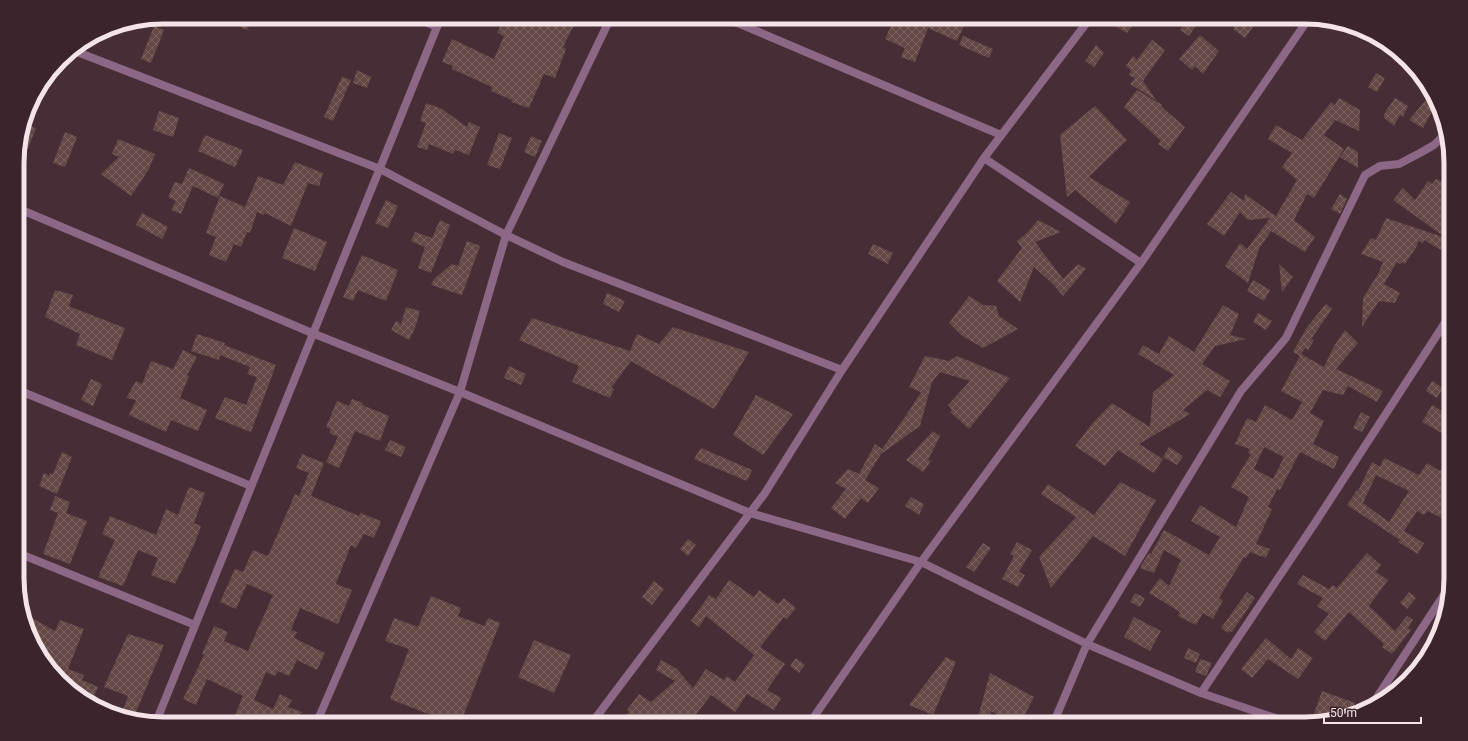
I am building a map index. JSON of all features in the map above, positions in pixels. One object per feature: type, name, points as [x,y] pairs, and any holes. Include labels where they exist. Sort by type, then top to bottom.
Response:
[{"type":"street","points":[[430,24],[437,27]]},
{"type":"street","points":[[158,717],[438,24]]},
{"type":"street","points":[[319,717],[460,392],[506,235],[608,24]]},
{"type":"street","points":[[740,24],[1001,135]]},
{"type":"street","points":[[596,717],[765,493],[842,370],[984,158],[1086,24]]},
{"type":"street","points":[[814,717],[922,562],[1141,263],[1305,24]]},
{"type":"street","points":[[79,53],[380,169],[506,235],[563,262],[842,370]]},
{"type":"street","points":[[1057,717],[1087,644],[1241,391],[1286,338],[1365,176],[1380,166],[1399,164],[1434,145],[1441,138]]},
{"type":"street","points":[[984,158],[1141,263]]},
{"type":"street","points":[[24,211],[312,333],[460,392],[750,513],[922,562],[1087,644],[1201,693],[1272,717]]},
{"type":"street","points":[[1201,693],[1319,517],[1444,324]]},
{"type":"street","points":[[24,392],[251,486]]},
{"type":"street","points":[[24,555],[195,625]]},
{"type":"street","points":[[1377,697],[1442,597]]},
{"type":"building","points":[[235,24],[250,24],[247,30]]},
{"type":"building","points":[[502,24],[574,24],[563,47],[566,49],[555,78],[544,74],[529,108],[511,102],[512,100],[491,91],[492,87],[452,69],[453,66],[442,62],[452,39],[494,59],[504,36],[497,33]]},
{"type":"building","points":[[892,24],[965,24],[957,41],[928,28],[915,62],[901,57],[905,48],[885,39]]},
{"type":"building","points":[[1131,24],[1133,25],[1127,33],[1113,25]]},
{"type":"building","points":[[1184,24],[1197,24],[1189,36],[1180,30]]},
{"type":"building","points":[[1231,24],[1249,24],[1253,27],[1245,38],[1233,29],[1235,27]]},
{"type":"building","points":[[154,26],[164,30],[151,63],[141,59]]},
{"type":"building","points":[[1200,35],[1219,51],[1203,74],[1195,66],[1192,70],[1179,59]]},
{"type":"building","points":[[963,36],[993,49],[989,58],[959,45]]},
{"type":"building","points":[[1152,40],[1165,50],[1143,81],[1156,100],[1130,84],[1135,78],[1129,75],[1131,70],[1126,66],[1133,56],[1137,60]]},
{"type":"building","points":[[1096,45],[1104,53],[1094,67],[1085,61]]},
{"type":"building","points":[[357,70],[371,77],[367,88],[353,83]]},
{"type":"building","points":[[1376,73],[1385,78],[1377,92],[1368,87]]},
{"type":"building","points":[[342,77],[351,80],[333,121],[324,117]]},
{"type":"building","points":[[1137,90],[1161,104],[1163,108],[1185,127],[1168,151],[1158,144],[1161,141],[1124,107]]},
{"type":"building","points":[[1339,98],[1360,110],[1359,131],[1335,120],[1324,135],[1344,149],[1314,198],[1307,194],[1294,220],[1315,237],[1305,252],[1271,231],[1259,249],[1248,283],[1225,266],[1240,243],[1247,249],[1270,218],[1248,220],[1240,212],[1224,236],[1207,224],[1231,192],[1244,201],[1245,194],[1276,216],[1297,180],[1282,167],[1292,153],[1268,139],[1276,125],[1302,140],[1331,102],[1335,105]]},
{"type":"building","points":[[1395,98],[1408,106],[1403,117],[1400,115],[1394,126],[1384,118],[1384,114]]},
{"type":"building","points":[[1428,98],[1433,109],[1423,128],[1409,120]]},
{"type":"building","points":[[426,103],[442,109],[467,127],[469,122],[480,127],[469,155],[455,150],[453,154],[429,144],[427,150],[417,147],[426,123],[420,121]]},
{"type":"building","points":[[1095,106],[1127,140],[1089,177],[1130,202],[1116,224],[1075,190],[1067,197],[1060,135]]},
{"type":"building","points":[[159,111],[179,118],[173,137],[153,130]]},
{"type":"building","points":[[29,126],[36,128],[27,151],[24,150]]},
{"type":"building","points":[[65,132],[77,137],[65,167],[53,163]]},
{"type":"building","points":[[499,133],[512,138],[500,169],[487,165]]},
{"type":"building","points":[[205,135],[243,150],[235,167],[198,151]]},
{"type":"building","points":[[531,136],[542,141],[535,157],[524,152]]},
{"type":"building","points":[[118,139],[155,154],[149,169],[131,196],[101,174],[119,157],[112,154]]},
{"type":"building","points":[[1348,146],[1358,152],[1358,168],[1340,157]]},
{"type":"building","points":[[295,162],[323,173],[319,186],[308,183],[291,226],[265,213],[264,215],[257,212],[250,233],[247,232],[241,247],[234,244],[226,262],[209,255],[216,237],[206,233],[220,196],[245,207],[258,176],[283,185]]},
{"type":"building","points":[[189,168],[224,184],[218,198],[193,186],[181,214],[171,210],[176,201],[168,197],[175,182],[182,184]]},
{"type":"building","points":[[1436,179],[1444,182],[1444,237],[1393,200],[1403,188],[1415,200],[1428,181],[1432,184]]},
{"type":"building","points":[[1340,194],[1347,199],[1340,214],[1331,209]]},
{"type":"building","points":[[386,200],[398,206],[388,228],[375,223]]},
{"type":"building","points":[[142,213],[168,227],[162,239],[136,225]]},
{"type":"building","points":[[1386,218],[1444,237],[1444,245],[1441,250],[1424,240],[1423,243],[1418,241],[1417,246],[1405,264],[1402,262],[1400,264],[1397,262],[1384,284],[1400,293],[1395,303],[1379,301],[1362,327],[1363,298],[1378,274],[1383,262],[1361,254],[1371,238],[1376,240]]},
{"type":"building","points":[[440,220],[450,225],[431,273],[418,268],[425,247],[411,241],[415,232],[432,238]]},
{"type":"building","points":[[1038,220],[1061,232],[1035,242],[1063,279],[1078,264],[1086,269],[1063,296],[1053,284],[1034,267],[1020,302],[997,281],[1022,248],[1017,241],[1028,232]]},
{"type":"building","points":[[294,228],[327,242],[315,271],[282,258]]},
{"type":"building","points":[[467,241],[480,246],[462,295],[431,285],[434,279],[452,264],[458,266]]},
{"type":"building","points":[[873,244],[893,253],[888,264],[868,254]]},
{"type":"building","points":[[362,255],[398,270],[386,301],[358,290],[353,301],[343,297]]},
{"type":"building","points":[[1279,264],[1293,277],[1282,292]]},
{"type":"building","points":[[1253,280],[1270,290],[1264,301],[1247,291]]},
{"type":"building","points":[[55,290],[73,295],[69,306],[125,328],[112,360],[76,345],[80,334],[45,317]]},
{"type":"building","points":[[607,293],[625,301],[619,312],[603,304]]},
{"type":"building","points":[[969,296],[983,305],[996,306],[999,316],[1018,329],[983,348],[961,335],[949,323]]},
{"type":"building","points":[[1326,304],[1332,309],[1311,339],[1314,340],[1308,350],[1305,348],[1300,356],[1293,352],[1307,327]]},
{"type":"building","points":[[1223,305],[1239,314],[1230,335],[1246,339],[1215,346],[1202,364],[1230,381],[1220,397],[1207,390],[1183,410],[1190,414],[1139,444],[1163,459],[1154,473],[1118,450],[1105,466],[1075,446],[1092,424],[1112,403],[1150,427],[1153,392],[1174,375],[1138,354],[1143,345],[1159,354],[1169,336],[1194,352]]},
{"type":"building","points":[[406,307],[420,311],[415,328],[409,340],[391,330],[396,321],[401,324]]},
{"type":"building","points":[[1258,313],[1272,321],[1266,330],[1253,322]]},
{"type":"building","points":[[532,318],[630,351],[637,334],[659,344],[673,327],[749,352],[714,409],[631,361],[611,388],[614,389],[610,398],[572,382],[579,366],[519,340]]},
{"type":"building","points":[[1345,330],[1358,343],[1336,369],[1383,391],[1377,402],[1348,386],[1343,395],[1323,390],[1310,413],[1324,421],[1313,444],[1339,457],[1334,469],[1300,452],[1280,490],[1277,489],[1268,507],[1272,509],[1256,544],[1270,549],[1266,558],[1250,552],[1246,558],[1244,557],[1219,598],[1223,600],[1213,619],[1203,613],[1196,625],[1178,616],[1180,612],[1149,593],[1160,578],[1169,586],[1181,560],[1164,550],[1154,573],[1140,568],[1142,564],[1149,553],[1151,554],[1164,530],[1209,555],[1220,537],[1191,521],[1200,505],[1236,527],[1249,497],[1231,487],[1251,454],[1248,453],[1250,449],[1235,444],[1247,418],[1256,422],[1265,405],[1292,420],[1302,402],[1281,391],[1301,354],[1324,367],[1334,346]],"holes":[[[1264,447],[1284,457],[1273,479],[1254,469]]]},
{"type":"building","points":[[197,334],[225,343],[224,345],[276,365],[251,432],[215,418],[225,397],[246,405],[257,377],[247,374],[250,367],[220,355],[219,360],[191,351]]},
{"type":"building","points":[[183,350],[197,357],[187,375],[189,376],[180,398],[207,410],[198,431],[171,420],[166,432],[129,415],[136,400],[126,398],[136,381],[142,384],[151,361],[173,369]]},
{"type":"building","points":[[925,356],[949,361],[957,356],[1010,378],[969,429],[950,412],[952,410],[948,405],[970,381],[940,372],[932,382],[920,426],[881,454],[865,480],[879,488],[868,503],[861,498],[845,519],[831,508],[846,489],[835,483],[848,469],[859,474],[875,444],[882,449],[907,414],[921,392],[909,387]]},
{"type":"building","points":[[509,366],[526,374],[521,385],[504,378]]},
{"type":"building","points":[[91,379],[102,384],[93,406],[81,400]]},
{"type":"building","points":[[1432,381],[1443,388],[1437,398],[1426,391]]},
{"type":"building","points":[[756,395],[793,414],[763,455],[733,435]]},
{"type":"building","points":[[352,399],[363,403],[362,405],[389,416],[380,441],[355,431],[339,468],[326,462],[338,437],[329,433],[331,429],[326,427],[337,401],[349,406]]},
{"type":"building","points":[[1432,405],[1444,412],[1444,434],[1422,422]]},
{"type":"building","points":[[1361,412],[1370,417],[1362,432],[1353,428]]},
{"type":"building","points":[[933,431],[940,436],[928,460],[931,461],[923,472],[906,460]]},
{"type":"building","points":[[390,440],[406,447],[401,457],[385,450]]},
{"type":"building","points":[[1169,447],[1183,456],[1177,465],[1163,457]]},
{"type":"building","points":[[701,448],[752,470],[747,481],[694,459]]},
{"type":"building","points":[[62,452],[72,457],[57,494],[39,486],[44,473],[49,476],[50,473],[53,474]]},
{"type":"building","points":[[302,454],[324,463],[311,496],[359,516],[360,513],[381,521],[374,538],[364,534],[356,548],[351,545],[336,584],[352,590],[338,624],[300,608],[291,630],[297,632],[294,638],[325,653],[317,670],[297,660],[289,676],[278,671],[275,676],[266,672],[254,700],[273,709],[280,694],[292,700],[288,707],[302,712],[300,717],[234,717],[243,696],[207,679],[196,705],[183,699],[204,655],[202,654],[214,626],[228,632],[224,641],[248,651],[273,595],[247,584],[236,609],[220,602],[235,569],[243,572],[253,550],[268,556],[295,494],[299,496],[309,473],[296,468]]},
{"type":"building","points":[[1384,458],[1419,475],[1427,463],[1440,471],[1444,466],[1444,519],[1428,511],[1424,515],[1417,511],[1404,531],[1424,543],[1418,554],[1398,542],[1400,540],[1347,505],[1357,490],[1358,491],[1372,462],[1380,467]],"holes":[[[1376,475],[1409,491],[1389,522],[1363,503]]]},
{"type":"building","points":[[1120,482],[1156,500],[1125,556],[1093,536],[1051,588],[1039,557],[1076,517],[1041,494],[1048,484],[1094,515]]},
{"type":"building","points":[[189,487],[205,493],[194,523],[201,526],[194,545],[175,584],[151,575],[158,558],[138,550],[123,586],[98,577],[115,540],[102,534],[110,516],[156,535],[166,509],[178,515]]},
{"type":"building","points":[[55,496],[70,502],[66,513],[87,521],[70,564],[43,554],[58,513],[50,510]]},
{"type":"building","points":[[911,497],[924,504],[919,515],[905,506]]},
{"type":"building","points":[[688,539],[696,545],[688,556],[680,549]]},
{"type":"building","points":[[1017,542],[1032,550],[1019,572],[1025,575],[1018,587],[1002,579],[1014,556],[1010,554]]},
{"type":"building","points":[[983,543],[991,548],[974,572],[966,567]]},
{"type":"building","points":[[1367,553],[1381,565],[1376,572],[1388,580],[1369,606],[1395,631],[1407,616],[1413,620],[1408,628],[1411,630],[1392,654],[1382,647],[1384,644],[1349,612],[1325,641],[1314,632],[1329,614],[1317,606],[1323,598],[1297,584],[1303,575],[1329,589],[1333,585],[1337,588]]},
{"type":"building","points":[[729,580],[754,597],[759,590],[778,604],[784,598],[796,608],[787,619],[784,617],[760,647],[785,664],[767,690],[781,698],[774,710],[747,694],[735,712],[711,695],[694,717],[624,717],[629,712],[627,710],[639,694],[651,702],[675,681],[656,670],[661,660],[677,669],[693,688],[706,669],[724,680],[727,676],[735,682],[754,655],[706,616],[699,627],[691,621],[709,595],[716,599]]},
{"type":"building","points":[[654,581],[664,589],[652,605],[642,597]]},
{"type":"building","points":[[1247,592],[1255,598],[1232,632],[1230,631],[1228,633],[1221,628]]},
{"type":"building","points":[[1409,592],[1416,598],[1407,609],[1400,603]]},
{"type":"building","points":[[1135,593],[1145,598],[1140,607],[1130,602]]},
{"type":"building","points":[[431,596],[461,608],[458,616],[484,626],[488,618],[500,623],[463,717],[436,717],[390,699],[409,649],[385,641],[394,618],[418,627]]},
{"type":"building","points":[[30,617],[55,631],[60,620],[84,629],[68,669],[84,675],[82,680],[98,687],[93,698],[71,683],[58,670],[38,640]]},
{"type":"building","points":[[1134,617],[1161,631],[1150,651],[1124,637]]},
{"type":"building","points":[[128,634],[164,645],[135,714],[122,711],[128,696],[104,687]]},
{"type":"building","points":[[1266,638],[1291,659],[1298,648],[1313,658],[1298,679],[1268,659],[1252,678],[1241,669]]},
{"type":"building","points":[[534,640],[571,655],[554,693],[518,677]]},
{"type":"building","points":[[1188,648],[1200,654],[1196,663],[1184,658]]},
{"type":"building","points":[[946,657],[956,662],[933,715],[909,705]]},
{"type":"building","points":[[796,658],[805,665],[799,673],[790,666]]},
{"type":"building","points":[[1200,659],[1212,663],[1206,676],[1195,672]]},
{"type":"building","points":[[990,673],[1034,697],[1024,717],[1002,717],[991,711],[990,717],[978,717]]},
{"type":"building","points":[[1322,691],[1355,703],[1353,709],[1350,710],[1313,717]]}]
